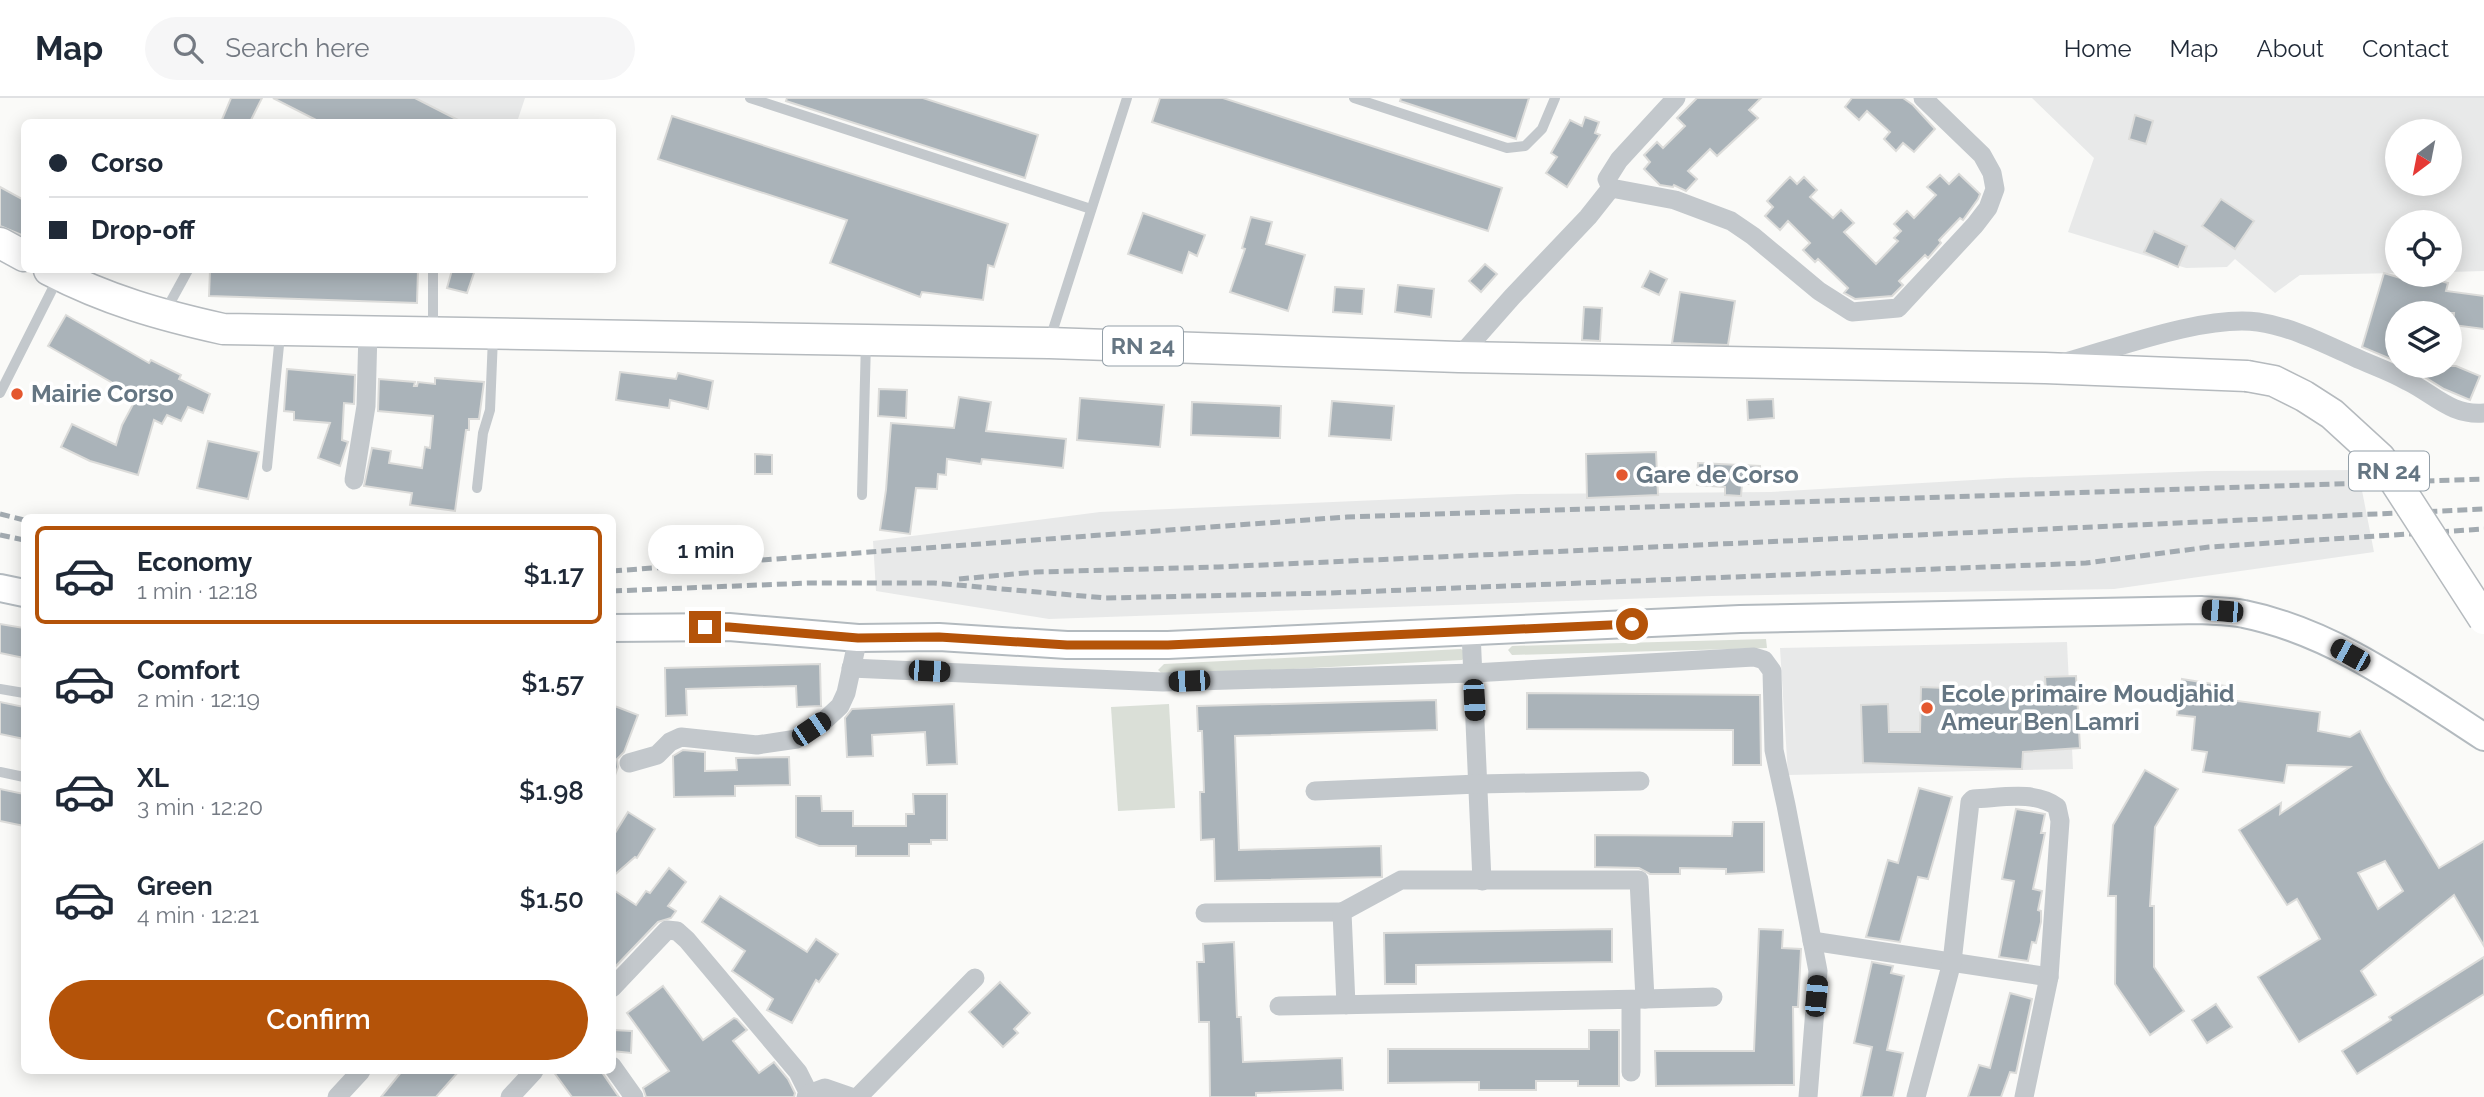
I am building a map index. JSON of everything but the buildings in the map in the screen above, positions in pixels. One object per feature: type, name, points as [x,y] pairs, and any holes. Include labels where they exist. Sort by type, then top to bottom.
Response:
[{"type":"main road","points":[[0,243],[21,254]]},
{"type":"main road","name":"RN 24","points":[[56,273],[88,290],[163,316],[223,329],[1049,343],[1459,357],[2045,368],[2247,376],[2274,381],[2304,396],[2332,414],[2380,458],[2484,619]]},
{"type":"street","points":[[1611,188],[1607,179],[1619,160],[1676,98]]},
{"type":"street","points":[[1611,188],[1675,200],[1731,220],[1819,291],[1852,312],[1898,309],[1975,225],[1988,208],[1995,189],[1992,173],[1982,155],[1923,98]]},
{"type":"street","points":[[1459,357],[1588,217],[1611,188]]},
{"type":"street","points":[[2045,368],[2205,324],[2256,322],[2282,327],[2409,381],[2444,405],[2475,414],[2484,413]]},
{"type":"street","points":[[354,480],[366,406],[368,331]]},
{"type":"street","points":[[0,588],[21,592]]},
{"type":"street","points":[[616,628],[729,627],[858,638],[939,637],[1067,645],[1168,645],[1740,619],[2201,610],[2243,613],[2277,622],[2330,644],[2389,676],[2484,737]]},
{"type":"street","points":[[1471,632],[1482,881]]},
{"type":"street","points":[[629,763],[657,755],[670,742],[681,737],[757,745],[797,739],[840,706],[846,693],[858,638]]},
{"type":"street","points":[[851,668],[1163,682],[1473,673],[1754,657],[1764,660],[1772,671],[1774,750],[1818,971],[1808,1097]]},
{"type":"street","points":[[1315,792],[1478,784],[1640,781]]},
{"type":"street","points":[[1916,1097],[1952,962],[1970,802],[1973,799],[2033,797],[2048,800],[2057,807],[2060,821],[2049,977],[2024,1097]]},
{"type":"street","points":[[1205,913],[1342,912],[1401,880],[1639,880],[1638,999],[1631,1072]]},
{"type":"street","points":[[1342,912],[1346,1005]]},
{"type":"street","points":[[616,984],[667,930],[677,931],[798,1072],[808,1096],[825,1088],[851,1097]]},
{"type":"street","points":[[1812,941],[2049,977]]},
{"type":"street","points":[[858,1097],[975,978]]},
{"type":"street","points":[[1279,1006],[1713,997]]},
{"type":"street","points":[[616,1072],[634,1097]]},
{"type":"street","points":[[337,1097],[358,1074]]},
{"type":"street","points":[[510,1097],[531,1074]]},
{"type":"lane","points":[[750,98],[1091,209]]},
{"type":"lane","points":[[1049,343],[1127,98]]},
{"type":"lane","points":[[1354,98],[1507,148],[1525,146],[1542,129],[1555,98]]},
{"type":"lane","points":[[0,393],[54,273]]},
{"type":"lane","points":[[163,316],[186,273]]},
{"type":"lane","points":[[433,273],[433,332]]},
{"type":"lane","points":[[267,467],[281,330]]},
{"type":"lane","points":[[477,488],[483,433],[490,410],[493,333]]},
{"type":"lane","points":[[862,495],[866,340]]},
{"type":"lane","points":[[0,689],[21,693]]},
{"type":"lane","points":[[0,772],[21,777]]},
{"type":"shaded area","points":[[339,98],[525,98],[518,119],[382,119]]},
{"type":"shaded area","points":[[2032,98],[2484,98],[2484,271],[2462,272],[2462,210],[2385,210],[2385,273],[2300,275],[2275,293],[2235,259],[2227,267],[2186,268],[2068,232],[2094,158]]},
{"type":"shaded area","points":[[2358,470],[2374,552],[2114,589],[1712,596],[1049,619],[876,591],[873,541],[1100,512],[1517,494],[1771,492],[2007,478],[2207,471]]},
{"type":"shaded area","points":[[1766,639],[1767,648],[1512,655],[1508,650],[1512,646]]},
{"type":"shaded area","name":"Ecole primaire Moudjahid Ameur Ben Lamri","points":[[2067,642],[2073,769],[1788,775],[1780,648]]},
{"type":"shaded area","points":[[1461,649],[1465,658],[1462,660],[1165,676],[1158,670],[1164,664]]},
{"type":"shaded area","points":[[1169,704],[1175,808],[1118,811],[1111,707]]},
{"type":"railway","points":[[616,571],[1347,517],[2484,479]]},
{"type":"railway","points":[[959,579],[1036,572],[1218,567],[2484,509]]},
{"type":"railway","points":[[0,514],[21,519]]},
{"type":"railway","points":[[616,591],[809,583],[934,583],[1106,598],[1329,593],[2086,563],[2209,547],[2484,529]]},
{"type":"railway","points":[[0,535],[21,539]]},
{"type":"place","name":"Mairie Corso","points":[[17,394]]},
{"type":"place","name":"Gare de Corso","points":[[1622,475]]},
{"type":"place","name":"Ecole primaire Moudjahid Ameur Ben Lamri","points":[[1927,708]]},
{"type":"route","points":[[705,627],[858,638],[939,637],[1067,645],[1168,645],[1632,624]]}]
